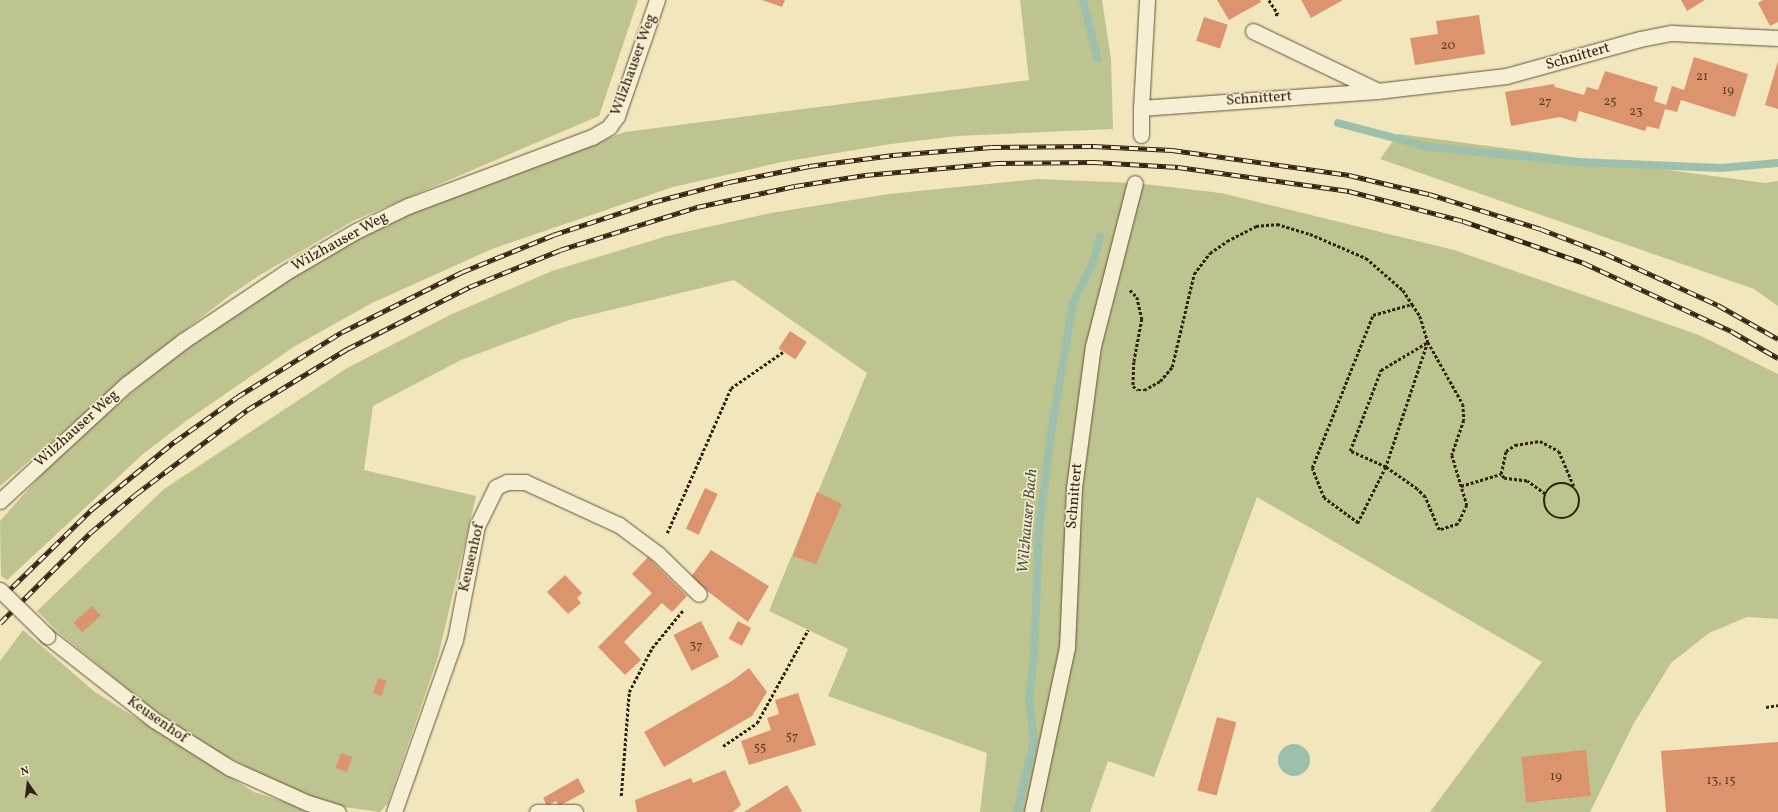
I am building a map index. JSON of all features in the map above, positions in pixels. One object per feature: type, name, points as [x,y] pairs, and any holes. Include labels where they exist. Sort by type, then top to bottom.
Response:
[{"type":"lane","name":"Wilzhauser Weg","points":[[0,501],[128,384],[183,341],[286,272],[356,231],[408,206],[592,137],[609,127],[617,116],[657,0]]},
{"type":"lane","points":[[1141,135],[1147,0]]},
{"type":"lane","points":[[1253,31],[1377,90]]},
{"type":"lane","name":"Schnittert","points":[[1142,108],[1377,90],[1506,76],[1640,39],[1672,33],[1778,38]]},
{"type":"lane","name":"Schnittert","points":[[1032,812],[1067,648],[1074,488],[1093,346],[1135,183]]},
{"type":"lane","name":"Keusenhof","points":[[394,812],[455,640],[477,526],[496,487],[507,482],[525,482],[619,525],[658,554],[699,594]]},
{"type":"lane","name":"Keusenhof","points":[[0,590],[47,636],[154,720],[230,768],[308,803],[338,812]]},
{"type":"lane","points":[[537,812],[576,812]]},
{"type":"path","points":[[1111,278],[1128,288],[1137,297],[1141,308],[1142,319],[1132,377],[1132,386],[1138,390],[1156,384],[1172,367],[1178,351],[1189,288],[1200,264],[1218,247],[1256,226],[1277,224],[1310,234],[1366,258],[1403,290],[1420,316],[1428,342],[1463,404],[1464,420],[1452,455],[1467,506],[1458,524],[1439,530],[1425,497],[1418,489],[1386,467],[1350,451],[1381,370],[1428,342]]},
{"type":"path","points":[[1412,304],[1373,315],[1312,468],[1324,498],[1358,523],[1386,467],[1428,342]]},
{"type":"path","points":[[658,554],[731,388],[784,352]]},
{"type":"path","points":[[1501,474],[1506,451],[1515,445],[1540,441],[1558,451],[1574,487],[1579,494],[1580,505],[1569,518],[1557,518],[1548,512],[1545,506],[1545,494]]},
{"type":"path","points":[[1461,486],[1501,474]]},
{"type":"path","points":[[1501,474],[1504,478],[1527,481],[1545,494]]},
{"type":"path","points":[[1545,494],[1559,483],[1574,487]]},
{"type":"path","points":[[621,796],[629,692],[652,648],[672,621],[699,594]]},
{"type":"path","points":[[723,746],[757,723],[808,630]]},
{"type":"path","points":[[1766,707],[1778,705]]},
{"type":"shaded area","points":[[0,0],[638,0],[599,116],[353,221],[260,275],[229,296],[148,359],[0,486]]},
{"type":"shaded area","points":[[1020,0],[1102,0],[1111,59],[1113,129],[957,136],[891,144],[782,162],[673,187],[492,249],[372,303],[295,346],[186,421],[143,454],[7,580],[1,576],[0,521],[64,449],[160,369],[225,321],[316,261],[409,213],[466,190],[625,132],[1029,80]]},
{"type":"shaded area","points":[[1398,134],[1765,183],[1778,181],[1778,306],[1754,289],[1380,159]]},
{"type":"shaded area","points":[[1037,179],[1135,183],[1221,193],[1454,250],[1699,335],[1778,374],[1778,619],[1747,617],[1709,633],[1671,663],[1634,723],[1590,812],[1430,812],[1542,662],[1257,497],[1154,777],[1108,761],[1090,812],[980,812],[987,753],[828,696],[848,649],[769,611],[867,373],[734,280],[569,320],[461,360],[373,406],[364,470],[476,496],[438,657],[388,803],[380,812],[344,807],[305,796],[211,749],[151,708],[59,633],[37,611],[164,489],[347,368],[452,314],[552,271],[667,236],[771,213],[889,194]]},
{"type":"shaded area","points":[[23,630],[95,692],[254,792],[316,812],[0,812],[0,661]]},
{"type":"shaded area","points":[[1294,744],[1305,749],[1310,760],[1305,771],[1294,776],[1283,771],[1278,760],[1283,749]]},
{"type":"building","points":[[762,0],[785,0],[782,7]]},
{"type":"building","points":[[1217,0],[1260,0],[1261,2],[1229,20]]},
{"type":"building","points":[[1301,0],[1343,0],[1311,18]]},
{"type":"building","points":[[1681,0],[1705,0],[1687,11]]},
{"type":"building","points":[[1763,0],[1778,0],[1778,22],[1770,26],[1758,3]]},
{"type":"building","points":[[1479,15],[1485,54],[1415,65],[1410,38],[1438,34],[1436,21]]},
{"type":"building","points":[[1204,17],[1228,25],[1220,49],[1196,41]]},
{"type":"building","points":[[1694,57],[1748,74],[1735,117],[1681,100],[1677,112],[1665,109],[1659,129],[1647,126],[1645,131],[1579,111],[1576,122],[1560,117],[1511,126],[1505,92],[1554,84],[1555,87],[1584,95],[1587,87],[1598,90],[1605,71],[1658,87],[1654,101],[1666,105],[1672,86],[1684,90]]},
{"type":"building","points":[[1778,61],[1778,109],[1765,105]]},
{"type":"building","points":[[790,331],[807,342],[795,360],[779,349]]},
{"type":"building","points":[[705,488],[718,494],[699,535],[686,529]]},
{"type":"building","points":[[817,492],[842,504],[816,564],[793,556]]},
{"type":"building","points":[[711,550],[769,586],[748,622],[690,578]]},
{"type":"building","points":[[648,557],[687,596],[672,612],[662,603],[624,642],[641,660],[625,675],[598,647],[652,593],[632,574]]},
{"type":"building","points":[[565,575],[582,593],[577,598],[581,603],[568,614],[547,592]]},
{"type":"building","points":[[92,606],[101,616],[82,632],[73,623]]},
{"type":"building","points":[[701,621],[719,657],[692,671],[673,635]]},
{"type":"building","points":[[738,621],[751,628],[742,646],[729,639]]},
{"type":"building","points":[[749,668],[767,692],[752,716],[664,767],[644,732],[732,681]]},
{"type":"building","points":[[378,678],[387,681],[382,696],[373,693]]},
{"type":"building","points":[[798,693],[816,745],[749,765],[741,741],[771,730],[767,718],[779,714],[775,700]]},
{"type":"building","points":[[1217,717],[1236,722],[1217,796],[1197,790]]},
{"type":"building","points":[[1778,742],[1778,812],[1666,812],[1661,751]]},
{"type":"building","points":[[1586,750],[1591,796],[1526,803],[1521,757]]},
{"type":"building","points":[[341,753],[352,757],[347,772],[336,768]]},
{"type":"building","points":[[725,770],[741,805],[733,812],[637,812],[635,800],[691,778],[693,783]]},
{"type":"building","points":[[578,778],[585,792],[559,806],[556,801],[547,806],[543,798]]},
{"type":"building","points":[[787,785],[802,811],[744,812]]},
{"type":"waterway","name":"Wilzhauser Bach","points":[[1083,0],[1097,58]]},
{"type":"waterway","points":[[1338,123],[1429,147],[1578,162],[1721,168],[1778,163]]},
{"type":"waterway","name":"Wilzhauser Bach","points":[[1017,812],[1034,740],[1029,699],[1034,655],[1039,528],[1051,433],[1073,303],[1093,262],[1100,237]]},
{"type":"railway","points":[[0,599],[92,509],[174,442],[237,397],[342,332],[462,272],[553,235],[653,202],[729,182],[809,166],[893,155],[992,147],[1093,146],[1172,150],[1349,175],[1429,194],[1541,229],[1606,254],[1718,305],[1778,339]]},
{"type":"railway","points":[[0,623],[90,533],[136,494],[247,410],[347,349],[469,287],[560,250],[697,207],[795,186],[865,175],[997,163],[1094,162],[1178,167],[1349,191],[1463,221],[1584,263],[1733,332],[1778,358]]}]
